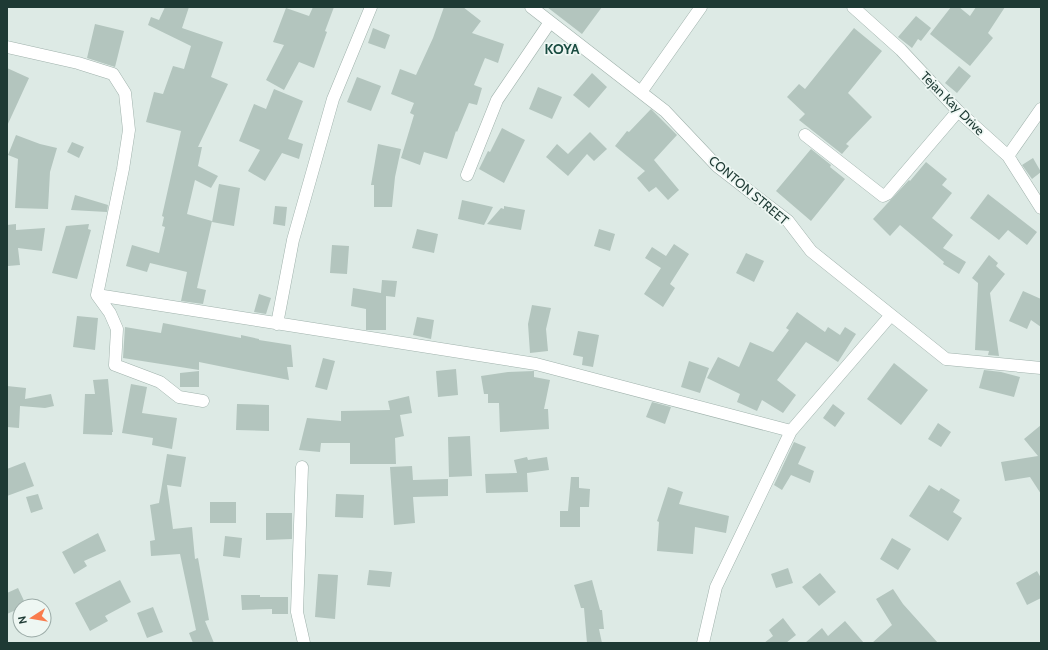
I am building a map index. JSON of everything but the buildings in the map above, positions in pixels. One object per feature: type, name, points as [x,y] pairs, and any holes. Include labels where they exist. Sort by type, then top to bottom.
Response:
[{"type":"street","points":[[277,324],[292,240],[333,99],[370,7]]},
{"type":"street","name":"CONTON STREET","points":[[531,7],[665,111],[718,166],[788,221],[811,251],[946,359],[1041,368]]},
{"type":"street","points":[[641,92],[701,7]]},
{"type":"street","name":"Tejan Kay Drive","points":[[853,7],[901,50],[958,112],[1008,156],[1041,208]]},
{"type":"street","points":[[468,175],[497,100],[550,22]]},
{"type":"street","points":[[7,47],[78,63],[113,74],[125,93],[129,130],[126,154],[97,295],[110,313],[117,329],[115,364],[160,382],[179,397],[203,401]]},
{"type":"street","points":[[1008,156],[1041,108]]},
{"type":"street","points":[[805,134],[883,196],[887,194],[958,112]]},
{"type":"street","points":[[97,295],[536,364],[792,431]]},
{"type":"street","points":[[703,643],[716,587],[792,431],[891,315]]},
{"type":"street","points":[[302,467],[297,612],[304,643]]},
{"type":"district","name":"KOYA","points":[[562,49]]}]
